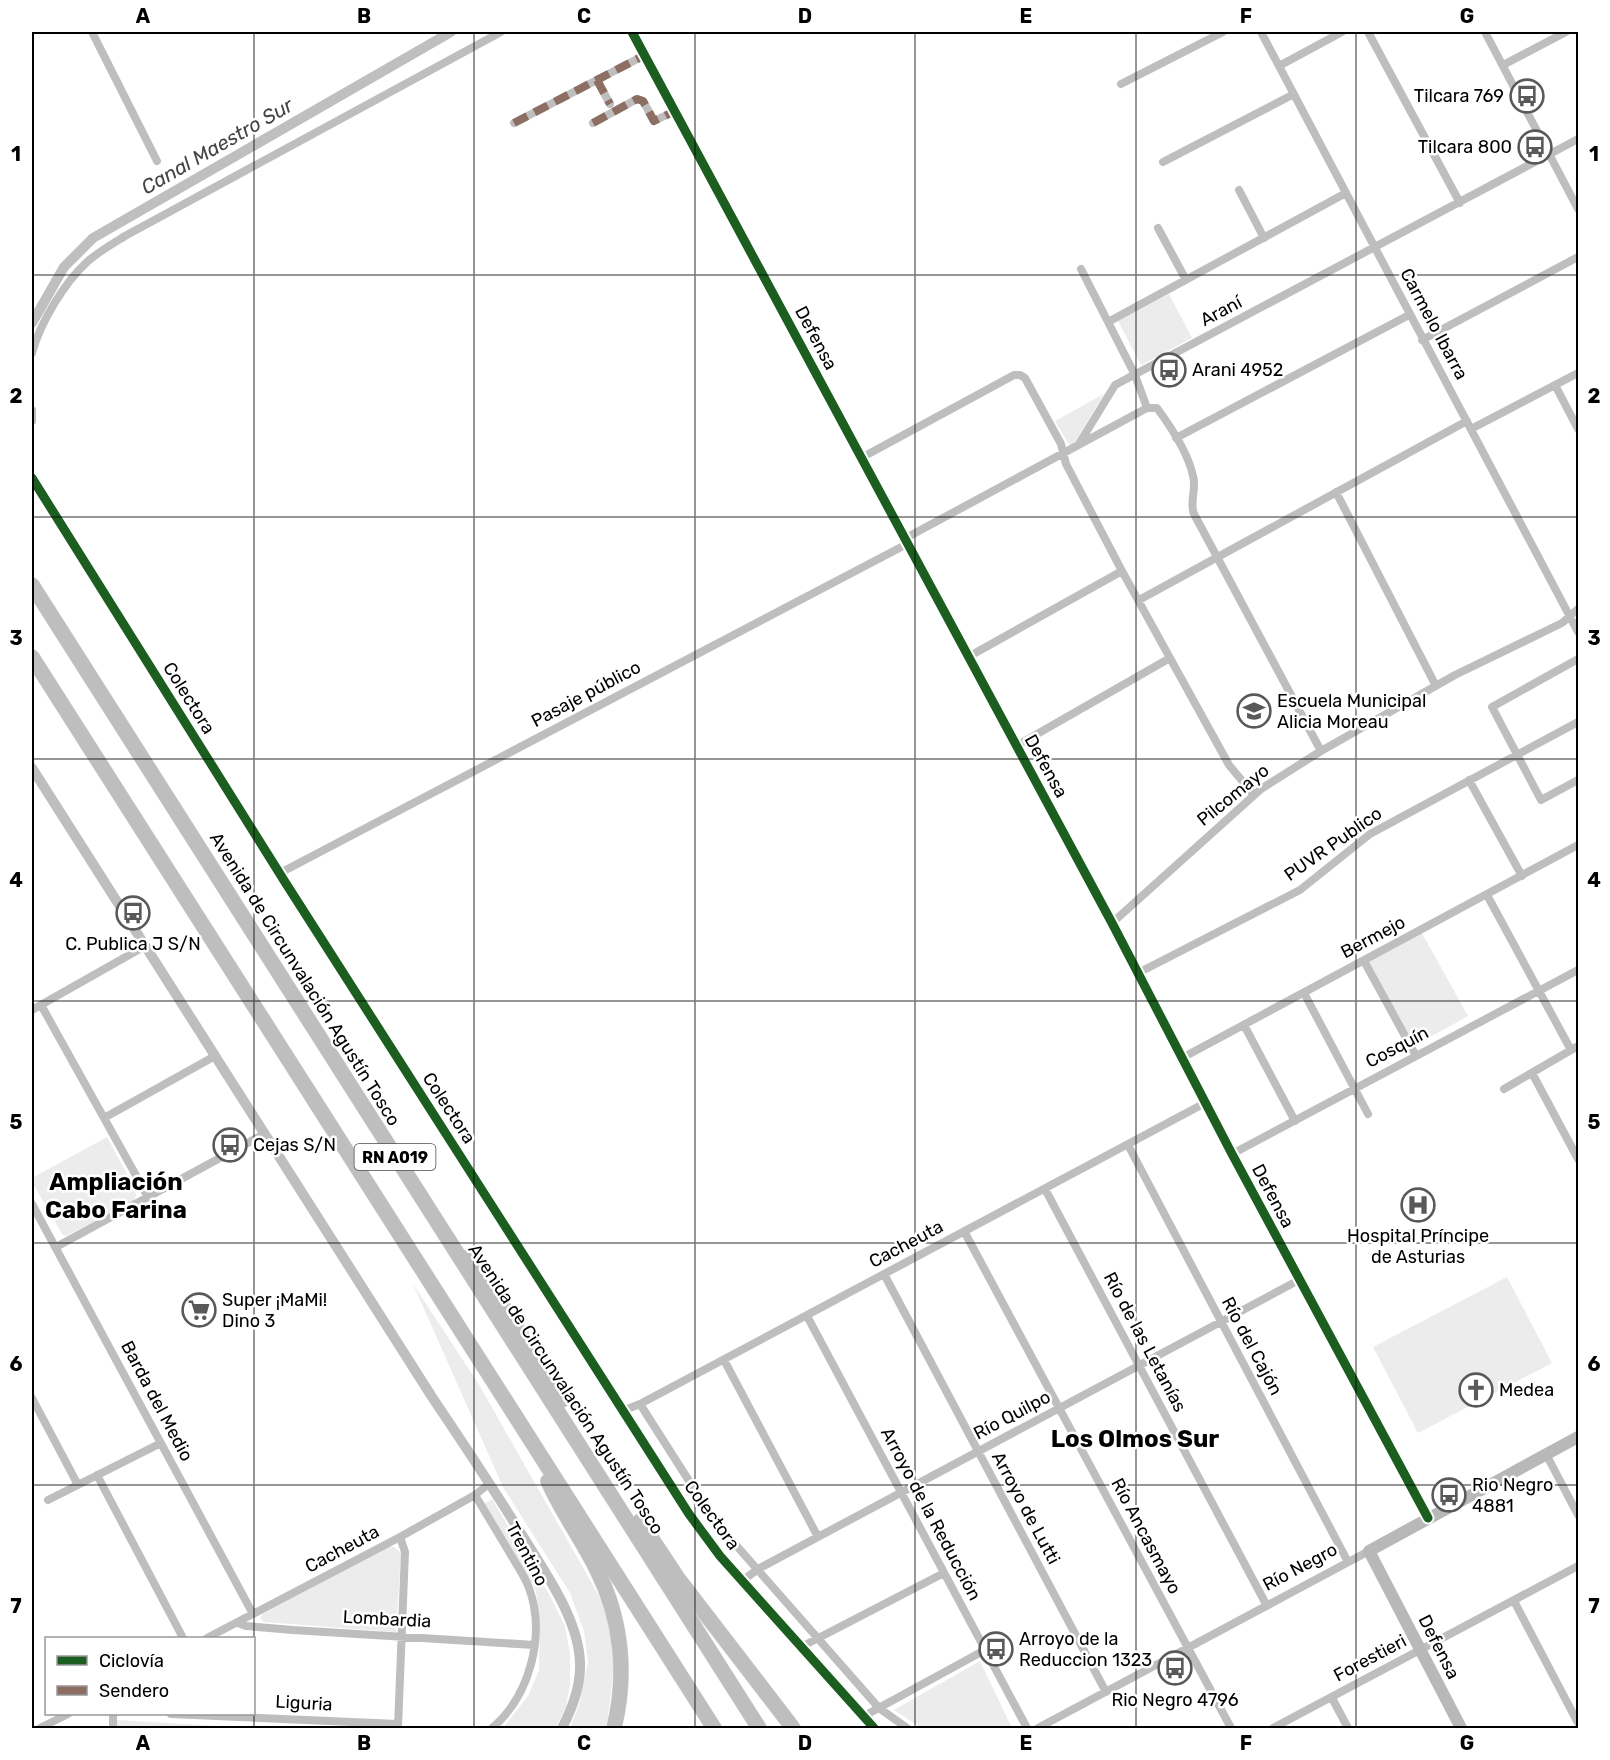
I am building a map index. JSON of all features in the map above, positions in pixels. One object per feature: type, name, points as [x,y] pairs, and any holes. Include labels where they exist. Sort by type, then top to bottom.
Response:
[{"type":"highway","name":"Avenida de Circunvalación Agustín Tosco","points":[[32,585],[759,1728]]},
{"type":"highway","name":"RN A019","points":[[32,657],[714,1728]]},
{"type":"highway","points":[[429,1211],[482,1273],[677,1577],[793,1728]]},
{"type":"highway","points":[[530,1440],[559,1507],[597,1569],[615,1616],[621,1649],[622,1675],[620,1702],[614,1728]]},
{"type":"main road","name":"Río Negro","points":[[1369,1551],[1578,1437]]},
{"type":"main road","name":"Defensa","points":[[1369,1551],[1461,1728]]},
{"type":"street","points":[[92,32],[157,161]]},
{"type":"street","points":[[32,353],[38,332],[71,279],[97,254],[125,236],[501,32]]},
{"type":"street","name":"Defensa","points":[[632,32],[1112,923],[1232,1154],[1428,1518]]},
{"type":"street","points":[[1121,84],[1222,32]]},
{"type":"street","name":"Carmelo Ibarra","points":[[1261,32],[1578,632]]},
{"type":"street","points":[[1279,66],[1342,32]]},
{"type":"street","points":[[1368,32],[1460,203]]},
{"type":"street","points":[[1485,32],[1578,209]]},
{"type":"street","points":[[1503,65],[1566,32]]},
{"type":"street","points":[[514,123],[645,55]]},
{"type":"street","points":[[597,80],[610,104]]},
{"type":"street","points":[[1163,162],[1294,94]]},
{"type":"street","points":[[593,123],[637,99],[643,101],[654,121],[675,111]]},
{"type":"street","name":"Araní","points":[[1078,445],[1115,385],[1578,139]]},
{"type":"street","points":[[1239,190],[1264,237]]},
{"type":"street","points":[[1108,322],[1346,193]]},
{"type":"street","points":[[1158,228],[1186,280]]},
{"type":"street","points":[[1422,340],[1578,257]]},
{"type":"street","points":[[1081,268],[1135,375],[1147,408]]},
{"type":"street","points":[[1176,438],[1409,315]]},
{"type":"street","points":[[1139,600],[1336,492],[1578,372]]},
{"type":"street","points":[[861,458],[1014,375],[1025,378],[1049,420],[1066,464],[1122,571],[1229,765],[1253,795]]},
{"type":"street","points":[[1555,385],[1578,429]]},
{"type":"street","points":[[906,541],[1147,408],[1156,408],[1176,438],[1194,477],[1192,509],[1321,751]]},
{"type":"street","points":[[32,410],[32,421]]},
{"type":"street","name":"Colectora","points":[[32,478],[280,873],[689,1514],[720,1556],[874,1728]]},
{"type":"street","points":[[1336,492],[1436,686]]},
{"type":"street","name":"Pasaje público","points":[[280,873],[906,541]]},
{"type":"street","points":[[968,657],[1122,571]]},
{"type":"street","name":"Pilcomayo","points":[[1112,923],[1253,795],[1321,751],[1436,686],[1562,623],[1578,609]]},
{"type":"street","points":[[1016,746],[1170,658]]},
{"type":"street","points":[[1578,659],[1492,707],[1541,800],[1578,780]]},
{"type":"street","name":"PUVR Publico","points":[[1138,973],[1300,890],[1370,834],[1578,722]]},
{"type":"street","points":[[32,768],[264,1134],[490,1483],[559,1596],[576,1641],[580,1663],[579,1677],[570,1710],[562,1728]]},
{"type":"street","points":[[1469,780],[1522,876]]},
{"type":"street","name":"Bermejo","points":[[1182,1058],[1578,845]]},
{"type":"street","points":[[1487,895],[1574,1048],[1504,1089]]},
{"type":"street","points":[[32,1010],[145,946]]},
{"type":"street","points":[[1364,961],[1416,1056]]},
{"type":"street","name":"Cosquín","points":[[1232,1154],[1578,970]]},
{"type":"street","points":[[1304,993],[1368,1114]]},
{"type":"street","points":[[41,1005],[148,1197]]},
{"type":"street","points":[[1244,1025],[1295,1121]]},
{"type":"street","points":[[104,1118],[215,1056]]},
{"type":"street","points":[[1533,1073],[1578,1159]]},
{"type":"street","name":"Cacheuta","points":[[622,1411],[724,1360],[1205,1103]]},
{"type":"street","points":[[56,1247],[264,1134]]},
{"type":"street","name":"Río del Cajón","points":[[1128,1145],[1348,1562]]},
{"type":"street","name":"Río de las Letanías","points":[[1045,1189],[1267,1605]]},
{"type":"street","name":"Barda del Medio","points":[[32,1206],[253,1614]]},
{"type":"street","name":"Río Ancasmayo","points":[[964,1231],[1231,1728]]},
{"type":"street","name":"Arroyo de Lutti","points":[[884,1275],[1106,1692]]},
{"type":"street","name":"Río Quilpo","points":[[742,1581],[758,1569],[1299,1280]]},
{"type":"street","name":"Arroyo de la Reducción","points":[[807,1316],[1027,1728]]},
{"type":"street","points":[[724,1360],[818,1537]]},
{"type":"street","points":[[32,1398],[78,1485]]},
{"type":"street","points":[[640,1404],[714,1520],[879,1708],[907,1728]]},
{"type":"street","points":[[48,1500],[161,1443]]},
{"type":"street","points":[[1546,1454],[1578,1515]]},
{"type":"street","points":[[97,1475],[182,1637]]},
{"type":"street","name":"Cacheuta","points":[[209,1637],[400,1537],[475,1495],[490,1483]]},
{"type":"street","name":"Trentino","points":[[475,1495],[529,1587],[535,1618],[534,1645],[524,1686],[507,1713],[492,1728]]},
{"type":"street","points":[[398,1726],[405,1552],[400,1537]]},
{"type":"street","name":"Río Negro","points":[[1038,1728],[1369,1551]]},
{"type":"street","name":"Forestieri","points":[[1273,1728],[1578,1566]]},
{"type":"street","points":[[801,1647],[944,1573]]},
{"type":"street","points":[[1514,1601],[1578,1723]]},
{"type":"street","name":"Lombardia","points":[[238,1623],[246,1626],[293,1630],[534,1645]]},
{"type":"street","points":[[864,1716],[985,1650]]},
{"type":"street","points":[[1332,1698],[1348,1728]]},
{"type":"street","points":[[40,1728],[64,1715]]},
{"type":"street","name":"Liguria","points":[[206,1715],[398,1726]]},
{"type":"shaded area","points":[[1169,294],[1192,338],[1141,365],[1118,321]]},
{"type":"shaded area","points":[[1104,394],[1074,444],[1071,446],[1055,421]]},
{"type":"shaded area","points":[[1422,933],[1468,1016],[1414,1046],[1368,962]]},
{"type":"shaded area","points":[[107,1137],[135,1189],[134,1201],[66,1236],[62,1234],[32,1182],[32,1178]]},
{"type":"shaded area","points":[[1507,1277],[1552,1363],[1418,1433],[1373,1347]]},
{"type":"shaded area","points":[[413,1284],[478,1383],[598,1594],[609,1628],[613,1660],[606,1728],[570,1728],[580,1702],[588,1662],[584,1631],[570,1593],[503,1487]]},
{"type":"shaded area","points":[[492,1499],[549,1594],[565,1626],[570,1654],[570,1684],[566,1707],[555,1728],[503,1728],[528,1696],[539,1670],[540,1628],[536,1591],[484,1504]]},
{"type":"shaded area","points":[[388,1547],[394,1547],[401,1553],[396,1632],[264,1622],[260,1618],[263,1614]]},
{"type":"shaded area","points":[[980,1661],[1012,1728],[921,1728],[894,1710]]},
{"type":"shaded area","points":[[117,1720],[251,1728],[117,1728]]},
{"type":"waterway","name":"Canal Maestro Sur","points":[[32,323],[64,267],[93,238],[451,32]]},
{"type":"marked path","points":[[514,123],[645,55]]},
{"type":"marked path","points":[[597,80],[610,104]]},
{"type":"marked path","points":[[593,123],[637,99],[643,101],[654,121],[675,111]]},
{"type":"cycle path","points":[[632,32],[1112,923],[1232,1154],[1428,1518]]},
{"type":"cycle path","points":[[32,478],[285,882],[689,1514],[720,1556],[874,1728]]},
{"type":"place","name":"Tilcara 769","points":[[1527,96]]},
{"type":"place","name":"Tilcara 800","points":[[1535,147]]},
{"type":"place","name":"Arani 4952","points":[[1169,370]]},
{"type":"place","name":"Escuela Municipal Alicia Moreau","points":[[1254,711]]},
{"type":"place","name":"C. Publica J S/N","points":[[133,913]]},
{"type":"place","name":"Cejas S/N","points":[[230,1145]]},
{"type":"place","name":"Hospital Príncipe de Asturias","points":[[1418,1205]]},
{"type":"place","name":"Super ¡MaMi! Dino 3","points":[[199,1310]]},
{"type":"place","name":"Medea","points":[[1476,1390]]},
{"type":"place","name":"Rio Negro 4881","points":[[1449,1495]]},
{"type":"place","name":"Arroyo de la Reduccion 1323","points":[[996,1649]]},
{"type":"place","name":"Rio Negro 4796","points":[[1175,1668]]},
{"type":"district","name":"Ampliación Cabo Farina","points":[[116,1196]]},
{"type":"district","name":"Los Olmos Sur","points":[[1135,1439]]}]
